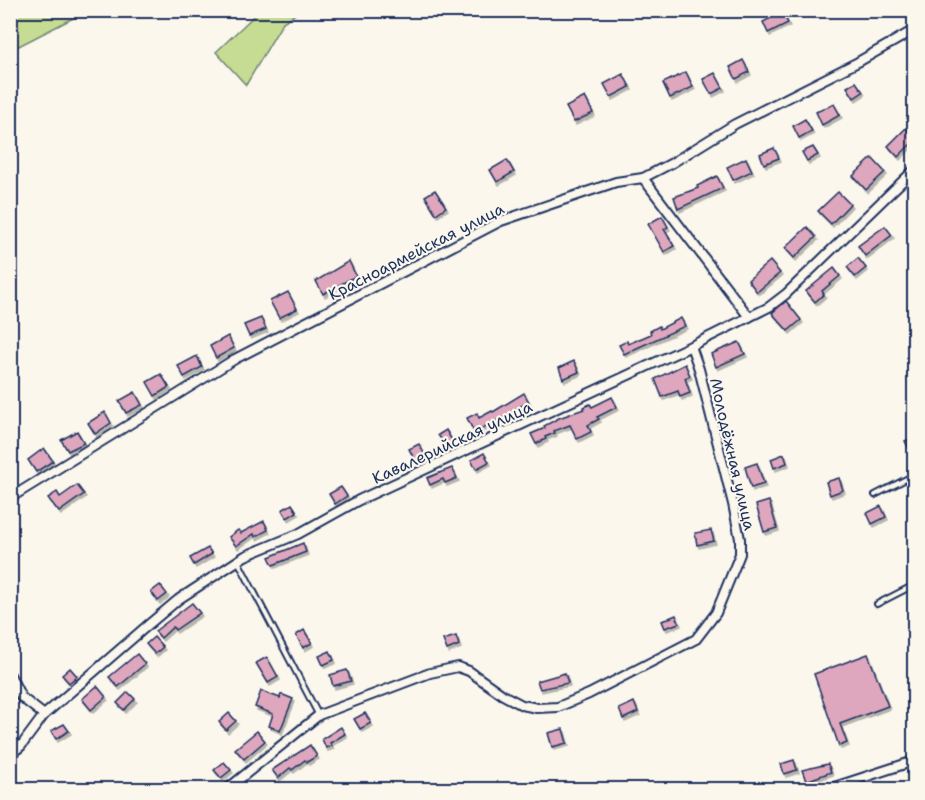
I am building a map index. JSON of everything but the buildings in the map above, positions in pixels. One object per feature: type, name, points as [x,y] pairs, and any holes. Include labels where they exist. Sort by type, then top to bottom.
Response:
[{"type":"street","name":"Красноармейская улица","points":[[10,498],[235,359],[501,221],[616,182],[643,178],[735,124],[858,62],[915,30]]},
{"type":"street","name":"Кавалерийская улица","points":[[10,755],[21,746],[44,715],[179,599],[238,561],[298,534],[359,500],[691,346],[769,307],[786,294],[915,170]]},
{"type":"street","points":[[643,178],[749,317]]},
{"type":"street","name":"Молодёжная улица","points":[[226,789],[319,715],[430,673],[458,667],[469,671],[522,705],[537,708],[558,707],[589,694],[696,639],[716,613],[740,554],[740,539],[699,369],[691,346]]},
{"type":"street","points":[[10,675],[21,697],[44,715]]},
{"type":"street","points":[[825,789],[915,761]]},
{"type":"lane","points":[[875,495],[915,476]]},
{"type":"lane","points":[[238,561],[319,715]]},
{"type":"lane","points":[[877,604],[915,585]]},
{"type":"green space","points":[[11,10],[87,10],[87,11],[11,50]]},
{"type":"green space","points":[[259,11],[300,11],[283,22],[246,85],[216,52]]}]
